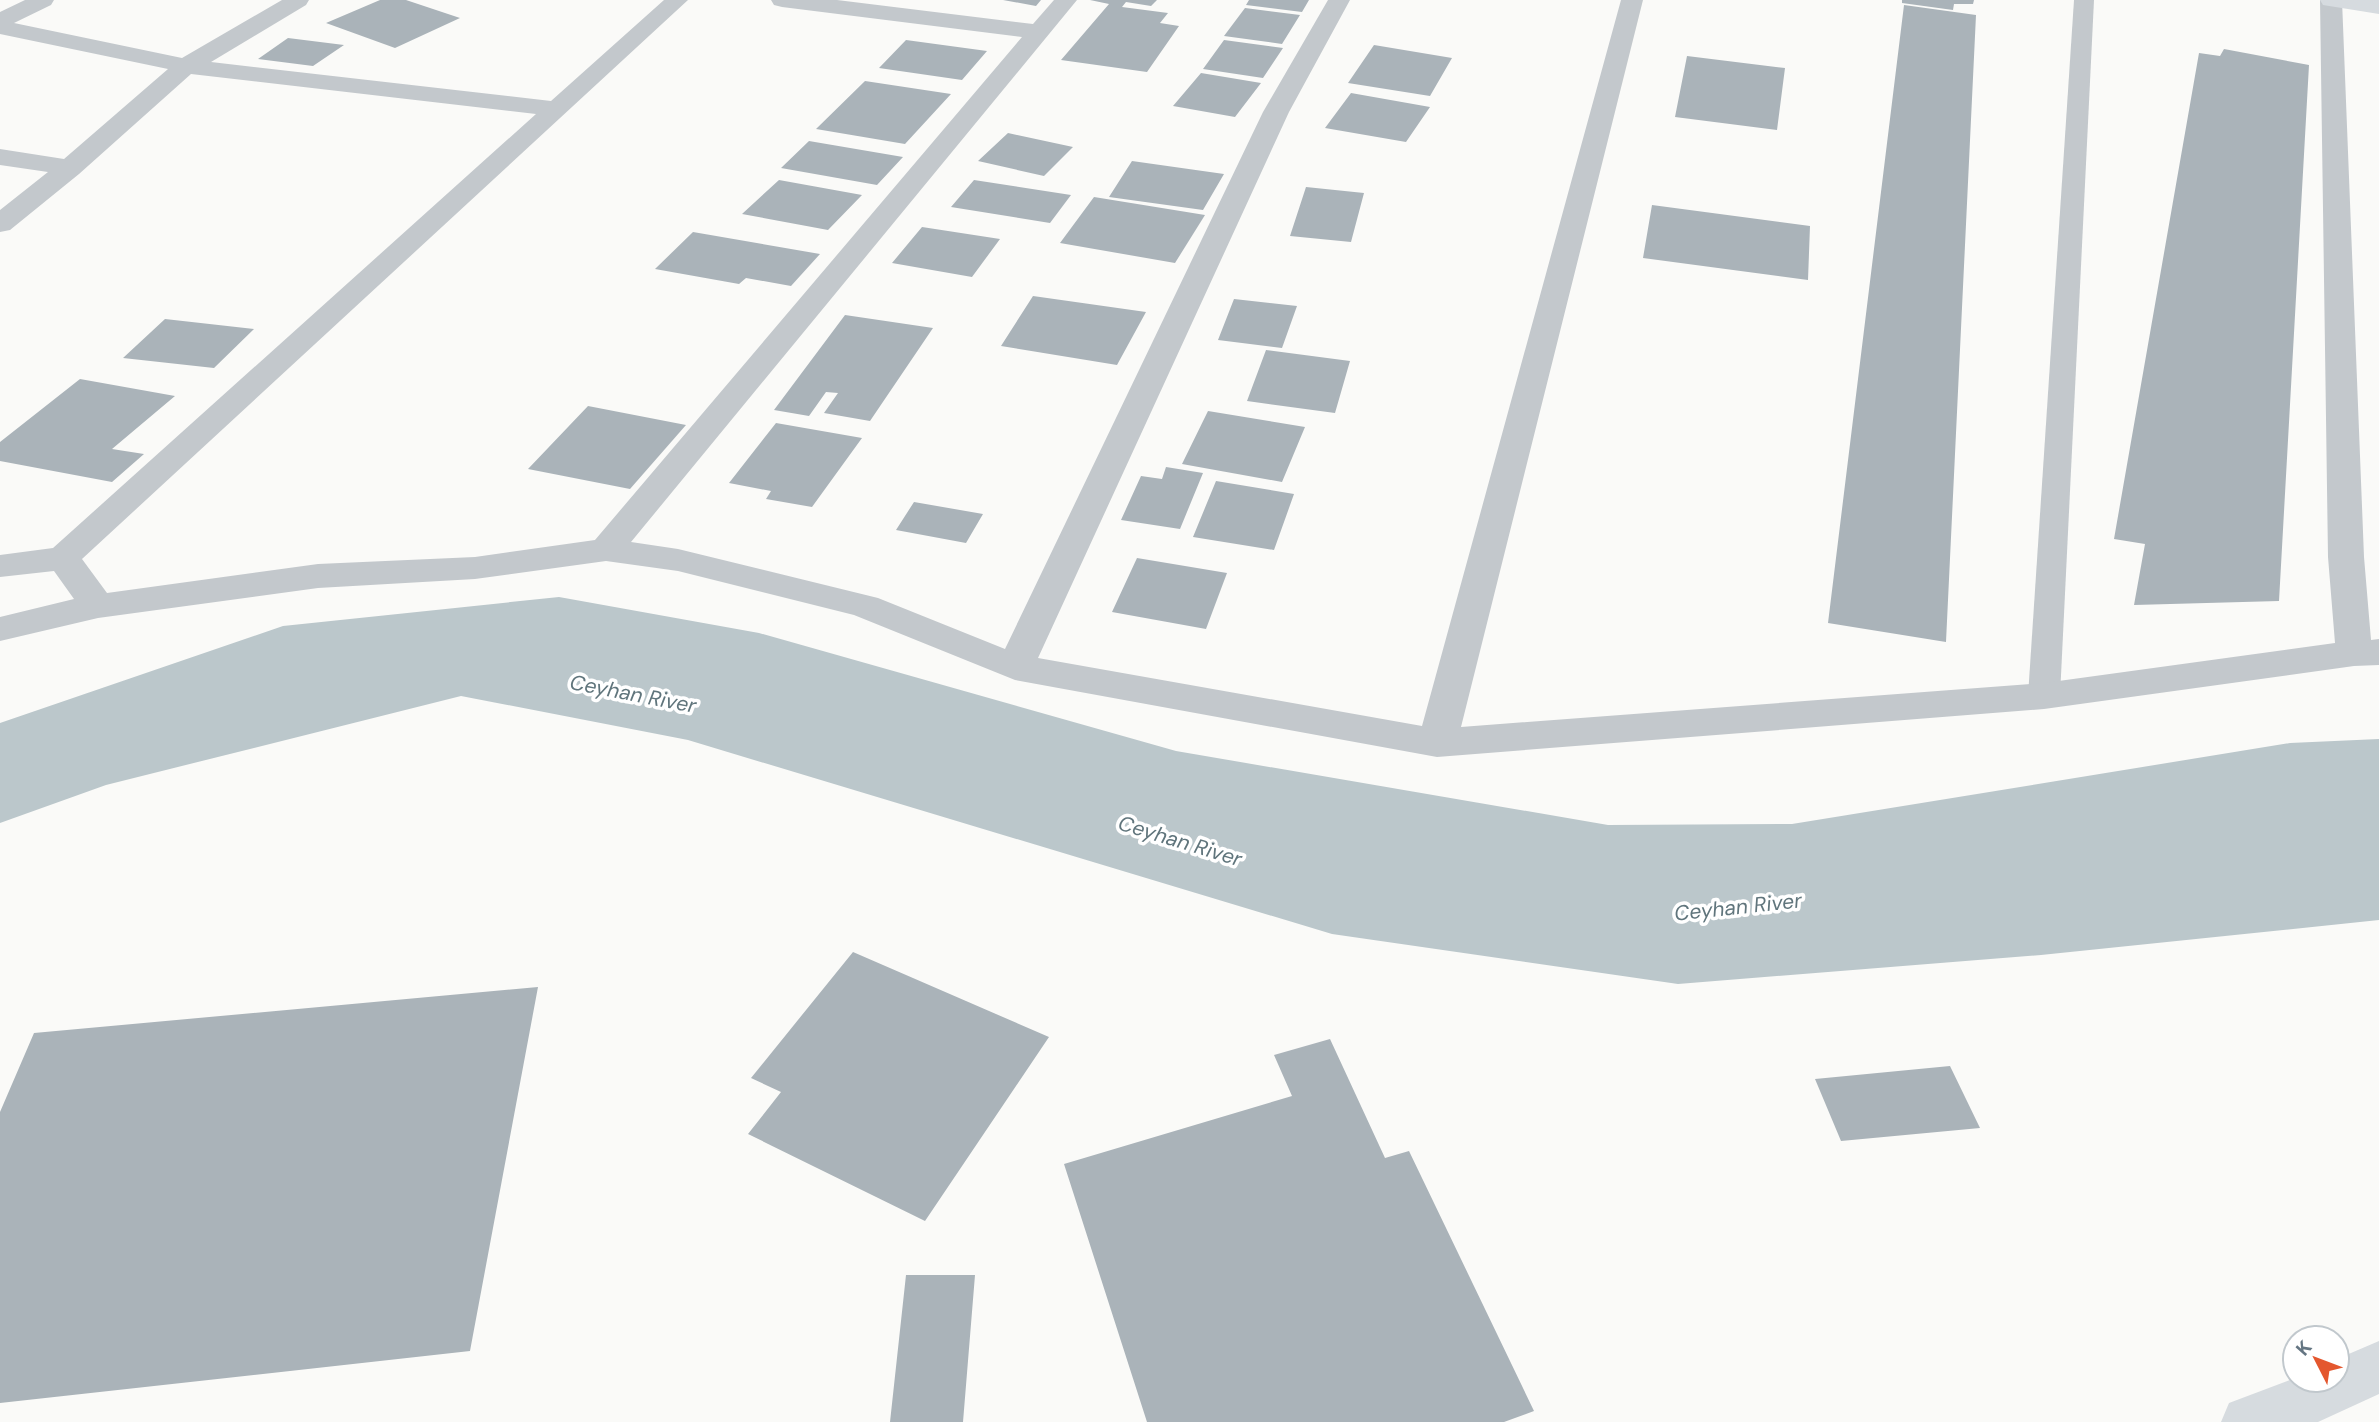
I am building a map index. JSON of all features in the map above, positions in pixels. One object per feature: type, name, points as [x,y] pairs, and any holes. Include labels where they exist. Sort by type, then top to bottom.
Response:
[{"type":"main road","points":[[2331,0],[2379,7]]},
{"type":"main road","points":[[2248,1422],[2275,1414],[2379,1367]]},
{"type":"street","points":[[0,21],[43,0]]},
{"type":"street","points":[[0,224],[71,168],[187,66],[298,0]]},
{"type":"street","points":[[0,566],[62,558],[677,0]]},
{"type":"street","points":[[782,0],[1040,32]]},
{"type":"street","points":[[606,550],[1066,0]]},
{"type":"street","points":[[1015,667],[1276,113],[1339,0]]},
{"type":"street","points":[[1437,743],[1632,0]]},
{"type":"street","points":[[0,629],[98,606],[318,576],[475,568],[606,550],[678,560],[865,606],[1015,667],[1437,743],[2044,696],[2367,653],[2346,543],[2331,0]]},
{"type":"street","points":[[0,27],[187,66],[554,109]]},
{"type":"street","points":[[0,157],[71,168]]},
{"type":"street","points":[[62,558],[98,606]]},
{"type":"lane","points":[[2044,696],[2084,0]]},
{"type":"water","name":"Ceyhan River","points":[[559,597],[759,633],[1176,751],[1608,825],[1792,824],[2290,743],[2379,739],[2379,920],[2041,955],[1678,984],[1332,934],[688,740],[461,696],[106,785],[0,823],[0,723],[283,626]]},
{"type":"building","points":[[380,0],[406,0],[460,18],[395,48],[326,23]]},
{"type":"building","points":[[1003,0],[1041,0],[1036,6]]},
{"type":"building","points":[[1090,0],[1157,0],[1151,6],[1126,2],[1122,7],[1168,13],[1160,23],[1179,26],[1147,72],[1061,60],[1109,4]]},
{"type":"building","points":[[1249,0],[1309,0],[1302,12],[1246,5]]},
{"type":"building","points":[[1902,0],[1974,0],[1973,4],[1954,4],[1953,10],[1902,3]]},
{"type":"building","points":[[1904,5],[1976,15],[1946,642],[1828,623]]},
{"type":"building","points":[[1245,8],[1300,15],[1282,44],[1224,36]]},
{"type":"building","points":[[288,38],[344,45],[313,66],[258,59]]},
{"type":"building","points":[[906,40],[987,51],[962,80],[879,68]]},
{"type":"building","points":[[1224,40],[1283,48],[1263,78],[1203,69]]},
{"type":"building","points":[[1374,45],[1452,58],[1430,96],[1348,83]]},
{"type":"building","points":[[2224,49],[2309,65],[2279,601],[2134,605],[2145,544],[2114,539],[2199,53],[2220,56]]},
{"type":"building","points":[[1687,56],[1785,68],[1777,130],[1675,117]]},
{"type":"building","points":[[1201,73],[1261,83],[1235,117],[1173,106]]},
{"type":"building","points":[[865,81],[951,94],[905,144],[816,129]]},
{"type":"building","points":[[1351,93],[1430,107],[1406,142],[1325,128]]},
{"type":"building","points":[[1008,133],[1073,147],[1044,176],[978,161]]},
{"type":"building","points":[[809,141],[903,157],[877,185],[781,168]]},
{"type":"building","points":[[1132,161],[1224,174],[1203,210],[1109,197]]},
{"type":"building","points":[[779,180],[862,195],[828,230],[742,214]]},
{"type":"building","points":[[974,180],[1071,195],[1050,223],[951,207]]},
{"type":"building","points":[[1306,187],[1364,193],[1351,242],[1290,236]]},
{"type":"building","points":[[1094,197],[1205,215],[1175,263],[1060,243]]},
{"type":"building","points":[[1652,205],[1810,226],[1808,280],[1643,258]]},
{"type":"building","points":[[922,227],[1000,239],[972,277],[892,263]]},
{"type":"building","points":[[693,232],[820,254],[791,286],[746,278],[739,284],[655,269]]},
{"type":"building","points":[[1033,296],[1146,312],[1117,365],[1001,346]]},
{"type":"building","points":[[1234,299],[1297,306],[1282,348],[1218,340]]},
{"type":"building","points":[[845,315],[933,328],[870,421],[824,413],[838,393],[826,392],[809,416],[774,410]]},
{"type":"building","points":[[165,319],[254,329],[214,368],[123,358]]},
{"type":"building","points":[[1266,350],[1350,361],[1335,413],[1247,401]]},
{"type":"building","points":[[80,379],[175,396],[112,449],[144,454],[112,482],[0,461],[0,442]]},
{"type":"building","points":[[588,406],[686,425],[630,489],[528,469]]},
{"type":"building","points":[[1208,411],[1305,427],[1282,482],[1182,464]]},
{"type":"building","points":[[776,423],[862,438],[812,507],[766,499],[771,491],[729,483]]},
{"type":"building","points":[[1166,467],[1203,473],[1180,529],[1121,520],[1141,476],[1162,479]]},
{"type":"building","points":[[1216,481],[1294,494],[1274,550],[1193,537]]},
{"type":"building","points":[[914,502],[983,514],[966,543],[896,530]]},
{"type":"building","points":[[1137,558],[1227,573],[1206,629],[1112,612]]},
{"type":"building","points":[[853,952],[1049,1037],[925,1221],[748,1134],[781,1092],[751,1078]]},
{"type":"building","points":[[538,987],[470,1351],[0,1403],[0,1112],[34,1033]]},
{"type":"building","points":[[1330,1039],[1385,1158],[1409,1151],[1534,1411],[1504,1422],[1147,1422],[1064,1164],[1292,1096],[1274,1055]]},
{"type":"building","points":[[1950,1066],[1980,1128],[1841,1141],[1815,1079]]},
{"type":"building","points":[[906,1275],[975,1275],[963,1422],[890,1422]]}]
